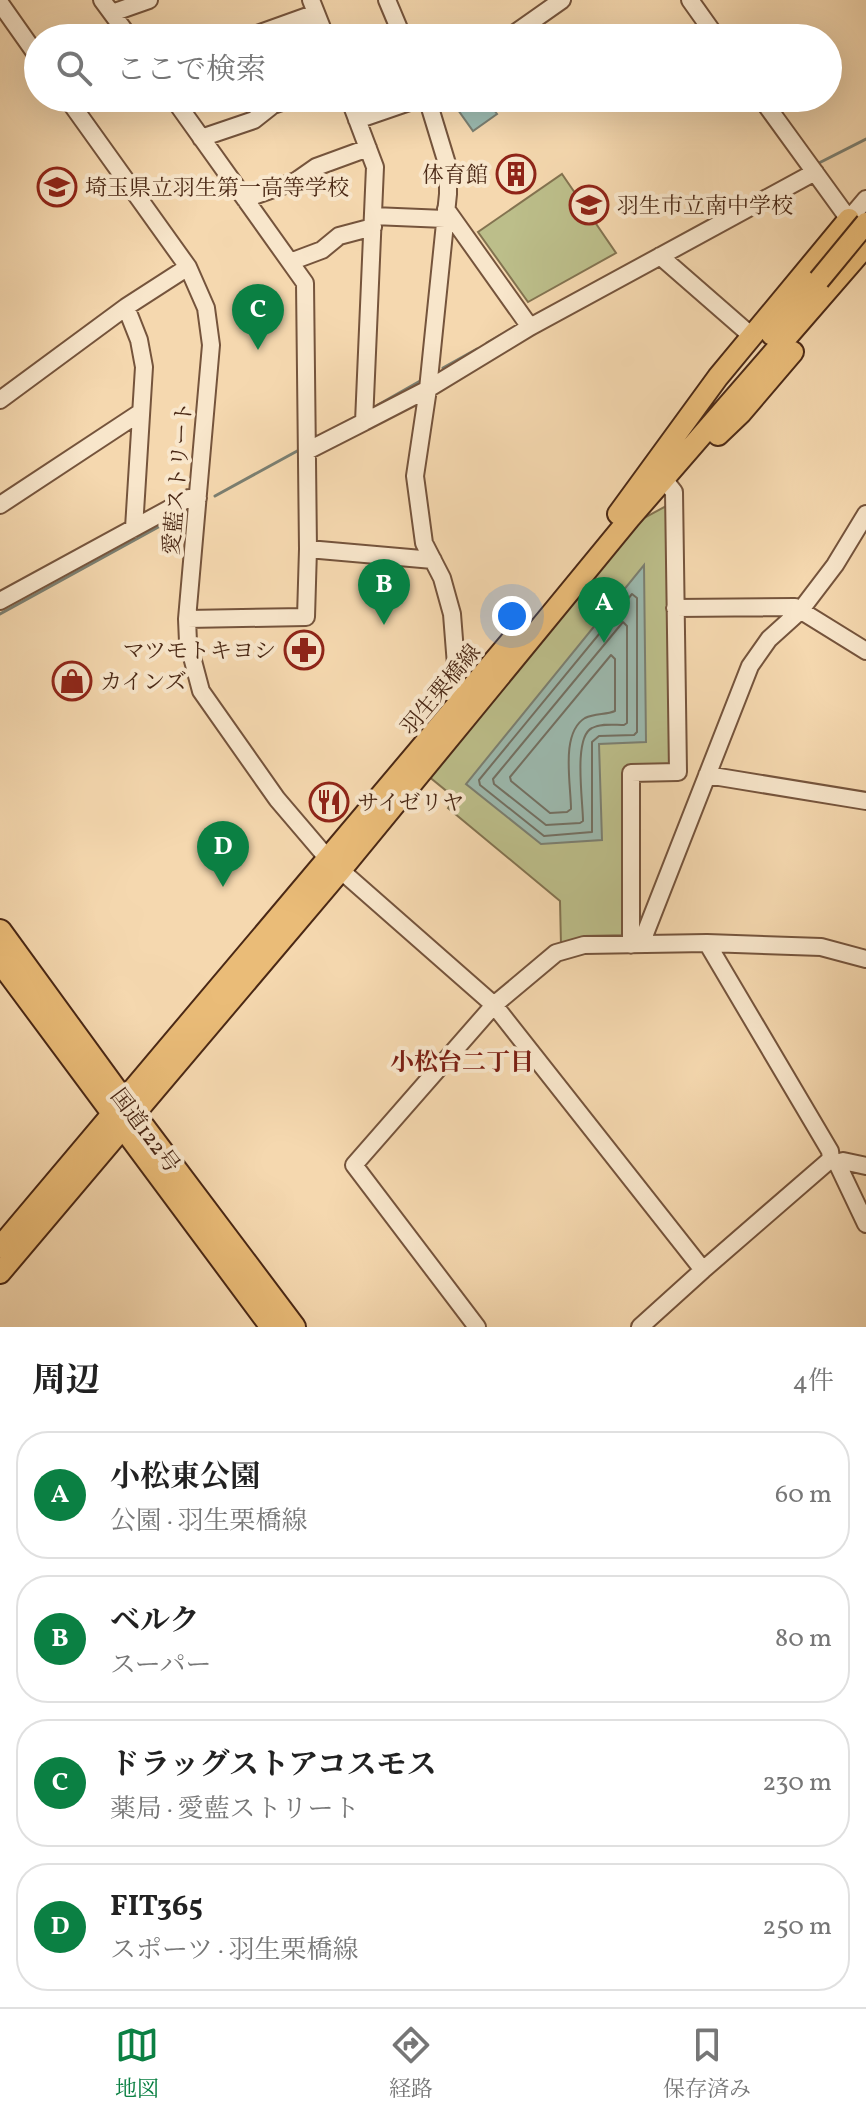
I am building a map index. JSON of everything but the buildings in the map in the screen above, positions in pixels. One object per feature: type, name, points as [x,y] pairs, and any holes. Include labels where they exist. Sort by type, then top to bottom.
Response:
[{"type":"highway","name":"国道122号","points":[[0,931],[272,1327]]},
{"type":"highway","name":"国道122号","points":[[0,961],[294,1327]]},
{"type":"main road","name":"羽生栗橋線","points":[[824,284],[858,221]]},
{"type":"main road","points":[[624,516],[718,377],[858,221]]},
{"type":"main road","name":"羽生栗橋線","points":[[335,865],[459,703],[824,284],[866,244]]},
{"type":"main road","points":[[624,516],[667,483],[741,413],[866,266]]},
{"type":"main road","name":"羽生栗橋線","points":[[124,1113],[335,865],[624,516]]},
{"type":"main road","points":[[0,1247],[124,1113]]},
{"type":"main road","points":[[0,1273],[124,1113]]},
{"type":"street","points":[[120,24],[107,7],[149,0]]},
{"type":"street","points":[[387,0],[397,24]]},
{"type":"street","points":[[528,24],[562,0]]},
{"type":"street","points":[[690,0],[707,24]]},
{"type":"street","points":[[0,3],[24,37]]},
{"type":"street","points":[[275,24],[313,6]]},
{"type":"street","name":"愛藍ストリート","points":[[82,112],[188,267],[206,308],[211,345],[187,619],[188,642],[201,691],[277,799],[335,865],[494,1005],[703,1270]]},
{"type":"street","points":[[183,112],[305,283],[308,549],[306,617],[187,619]]},
{"type":"street","points":[[201,138],[254,120],[264,112]]},
{"type":"street","points":[[354,112],[375,167],[364,422]]},
{"type":"street","points":[[357,120],[380,112]]},
{"type":"street","points":[[431,112],[448,167],[446,214],[428,389],[415,476],[424,543],[442,578],[452,614],[459,703]]},
{"type":"street","points":[[771,112],[815,172],[858,221],[866,244]]},
{"type":"street","points":[[245,199],[296,181],[316,167],[368,148]]},
{"type":"street","points":[[307,451],[428,389],[530,327],[815,172]]},
{"type":"street","points":[[858,221],[866,199]]},
{"type":"street","points":[[290,262],[322,250],[339,236],[373,222],[446,214]]},
{"type":"street","points":[[446,214],[530,327]]},
{"type":"street","points":[[660,256],[746,331]]},
{"type":"street","points":[[0,400],[126,307],[188,267]]},
{"type":"street","points":[[126,307],[139,340],[144,367],[134,528]]},
{"type":"street","points":[[0,505],[141,412]]},
{"type":"street","points":[[636,944],[631,773],[678,772],[674,492],[667,483]]},
{"type":"street","points":[[0,601],[189,498],[198,498]]},
{"type":"street","points":[[636,944],[750,666],[769,639],[800,611],[835,565],[866,514]]},
{"type":"street","points":[[308,549],[433,560]]},
{"type":"street","points":[[675,608],[795,607],[866,651]]},
{"type":"street","points":[[707,775],[866,801]]},
{"type":"street","points":[[707,943],[830,1151],[866,1224]]},
{"type":"street","points":[[477,1327],[354,1165],[494,1005],[556,953],[584,945],[707,943],[821,947],[866,959]]},
{"type":"street","points":[[640,1327],[834,1161],[866,1166]]},
{"type":"green space","points":[[562,174],[616,253],[528,302],[478,232]]},
{"type":"green space","points":[[670,504],[672,767],[627,768],[629,938],[561,945],[560,901],[448,808],[455,798],[427,775],[642,519]]},
{"type":"water","points":[[460,112],[496,112],[497,114],[473,131]]},
{"type":"water","points":[[644,565],[646,742],[599,744],[602,840],[541,844],[466,784]]},
{"type":"waterway","points":[[815,165],[866,139]]},
{"type":"waterway","points":[[690,231],[799,172]]},
{"type":"waterway","points":[[487,343],[501,335]]},
{"type":"waterway","points":[[443,368],[477,349]]},
{"type":"waterway","points":[[378,405],[422,380]]},
{"type":"waterway","points":[[215,496],[299,450]]},
{"type":"waterway","points":[[0,614],[182,514]]},
{"type":"place","name":"体育館","points":[[516,174]]},
{"type":"place","name":"埼玉県立羽生第一高等学校","points":[[57,187]]},
{"type":"place","name":"羽生市立南中学校","points":[[589,205]]},
{"type":"place","name":"ドラッグストアコスモス","points":[[258,350]]},
{"type":"place","name":"ベルク","points":[[384,625]]},
{"type":"place","name":"小松東公園","points":[[604,643]]},
{"type":"place","name":"マツモトキヨシ","points":[[304,650]]},
{"type":"place","name":"カインズ","points":[[72,681]]},
{"type":"place","name":"サイゼリヤ","points":[[329,802]]},
{"type":"place","name":"FIT365","points":[[223,887]]},
{"type":"district","name":"小松台二丁目","points":[[462,1062]]}]
